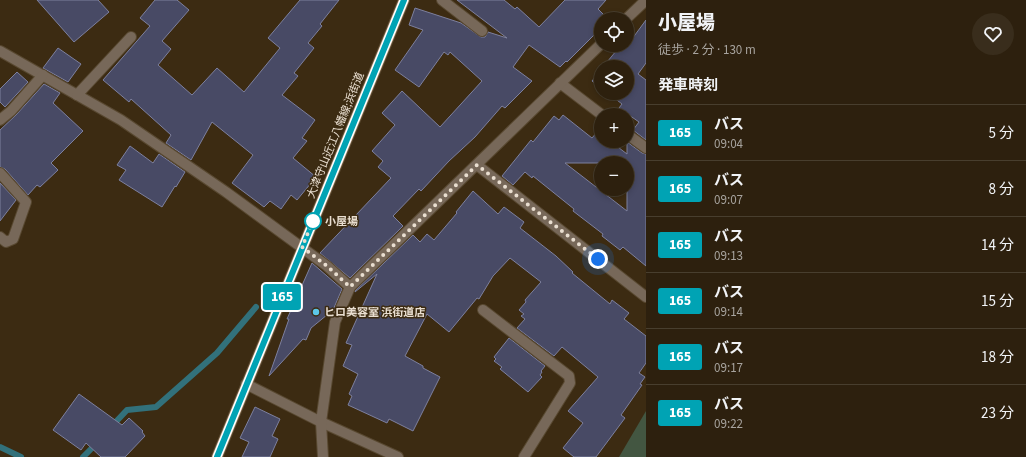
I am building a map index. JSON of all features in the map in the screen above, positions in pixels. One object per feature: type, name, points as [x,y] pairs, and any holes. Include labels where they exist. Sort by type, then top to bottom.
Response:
[{"type":"main road","name":"大津守山近江八幡線;浜街道","points":[[217,457],[404,0]]},
{"type":"street","points":[[442,0],[482,31]]},
{"type":"street","points":[[633,12],[646,0]]},
{"type":"street","points":[[77,95],[131,37]]},
{"type":"street","points":[[0,51],[121,120],[226,192],[302,247],[327,266],[350,287]]},
{"type":"street","points":[[323,457],[321,422],[335,322],[350,287],[594,51]]},
{"type":"street","points":[[0,120],[11,111],[43,75]]},
{"type":"street","points":[[560,83],[594,109]]},
{"type":"street","points":[[634,139],[646,148]]},
{"type":"street","points":[[477,165],[646,297]]},
{"type":"street","points":[[0,173],[26,202],[13,239],[6,242],[0,238]]},
{"type":"street","points":[[483,310],[569,376],[570,383],[524,457]]},
{"type":"street","points":[[246,384],[321,422],[398,457]]},
{"type":"green space","points":[[646,411],[646,457],[619,457]]},
{"type":"building","points":[[37,0],[98,0],[109,12],[74,42]]},
{"type":"building","points":[[155,0],[177,0],[189,10],[162,41],[171,49],[158,65],[192,95],[217,68],[244,92],[280,48],[268,38],[300,0],[339,0],[320,24],[322,26],[308,43],[314,48],[294,73],[298,76],[282,95],[315,120],[302,138],[307,141],[293,158],[316,177],[297,200],[291,195],[281,209],[270,201],[264,207],[232,183],[253,155],[212,122],[191,160],[166,143],[171,135],[131,99],[129,102],[103,80],[150,26],[140,18]]},
{"type":"building","points":[[457,0],[504,0],[515,9],[517,7],[539,27],[565,0],[606,0],[598,9],[601,12],[594,12],[594,35],[560,67],[529,45],[513,67],[532,81],[505,108],[502,106],[475,137],[449,161],[421,191],[419,189],[393,216],[403,226],[350,278],[320,253],[391,178],[378,167],[383,161],[372,151],[395,125],[382,113],[402,91],[440,127],[482,81],[450,52],[448,55],[444,52],[419,87],[395,70],[423,30],[409,25],[415,8],[461,23],[481,37],[485,37],[488,32],[507,38]]},
{"type":"building","points":[[646,20],[646,63],[638,74],[646,80],[646,140],[634,131],[639,122],[634,118],[634,108],[619,108],[622,104],[617,100],[634,100],[634,60],[609,60],[615,52],[634,52],[634,36]]},
{"type":"building","points":[[58,48],[81,64],[68,82],[43,68]]},
{"type":"building","points":[[17,72],[28,82],[5,107],[0,102],[0,89]]},
{"type":"building","points":[[44,84],[60,93],[53,103],[83,131],[51,163],[58,170],[40,187],[37,185],[28,195],[5,169],[0,167],[0,130]]},
{"type":"building","points":[[563,115],[592,138],[594,136],[594,148],[619,148],[627,154],[627,148],[634,147],[646,154],[646,266],[623,247],[620,250],[602,236],[603,234],[573,211],[574,209],[533,176],[532,178],[525,172],[513,185],[502,176],[531,140],[533,142],[554,116],[559,120]]},
{"type":"building","points":[[130,146],[153,163],[159,154],[185,172],[162,207],[119,180],[126,170],[117,165]]},
{"type":"building","points":[[0,183],[16,200],[0,221]]},
{"type":"building","points":[[473,191],[498,214],[504,207],[524,222],[520,228],[556,256],[573,272],[572,273],[610,304],[612,300],[629,313],[624,319],[646,336],[646,363],[639,373],[645,377],[640,384],[642,385],[621,415],[625,418],[596,457],[574,457],[563,448],[583,423],[568,411],[598,377],[562,347],[554,356],[517,328],[525,319],[521,316],[524,314],[519,310],[526,302],[525,300],[541,282],[510,258],[493,276],[479,299],[477,298],[449,332],[427,314],[405,356],[440,377],[413,431],[389,419],[387,423],[348,405],[352,396],[349,394],[358,374],[343,366],[352,345],[346,343],[377,274],[355,291],[413,235],[420,242],[427,234],[434,240]]},
{"type":"building","points":[[312,263],[342,289],[333,310],[311,328],[306,340],[303,339],[269,376],[289,319],[287,319]]},
{"type":"building","points":[[509,338],[545,366],[541,371],[542,372],[540,375],[542,377],[528,392],[500,369],[502,367],[494,361],[496,359],[494,357]]},
{"type":"building","points":[[79,394],[122,425],[129,418],[143,431],[142,432],[145,436],[125,457],[101,457],[86,443],[81,450],[53,430]]},
{"type":"building","points":[[255,407],[280,419],[272,436],[278,439],[270,457],[242,457],[249,442],[240,438]]},
{"type":"waterway","points":[[111,427],[127,410],[156,407],[217,353],[256,307]]},
{"type":"waterway","points":[[83,457],[97,443]]},
{"type":"waterway","points":[[0,447],[21,457]]},
{"type":"bus line","name":"165","points":[[217,457],[404,0]]},
{"type":"place","name":"小屋場","points":[[313,221]]},
{"type":"place","name":"ヒロ美容室 浜街道店","points":[[316,312]]},
{"type":"route","points":[[313,221],[302,247],[327,266],[350,287],[477,165],[598,259]]}]
